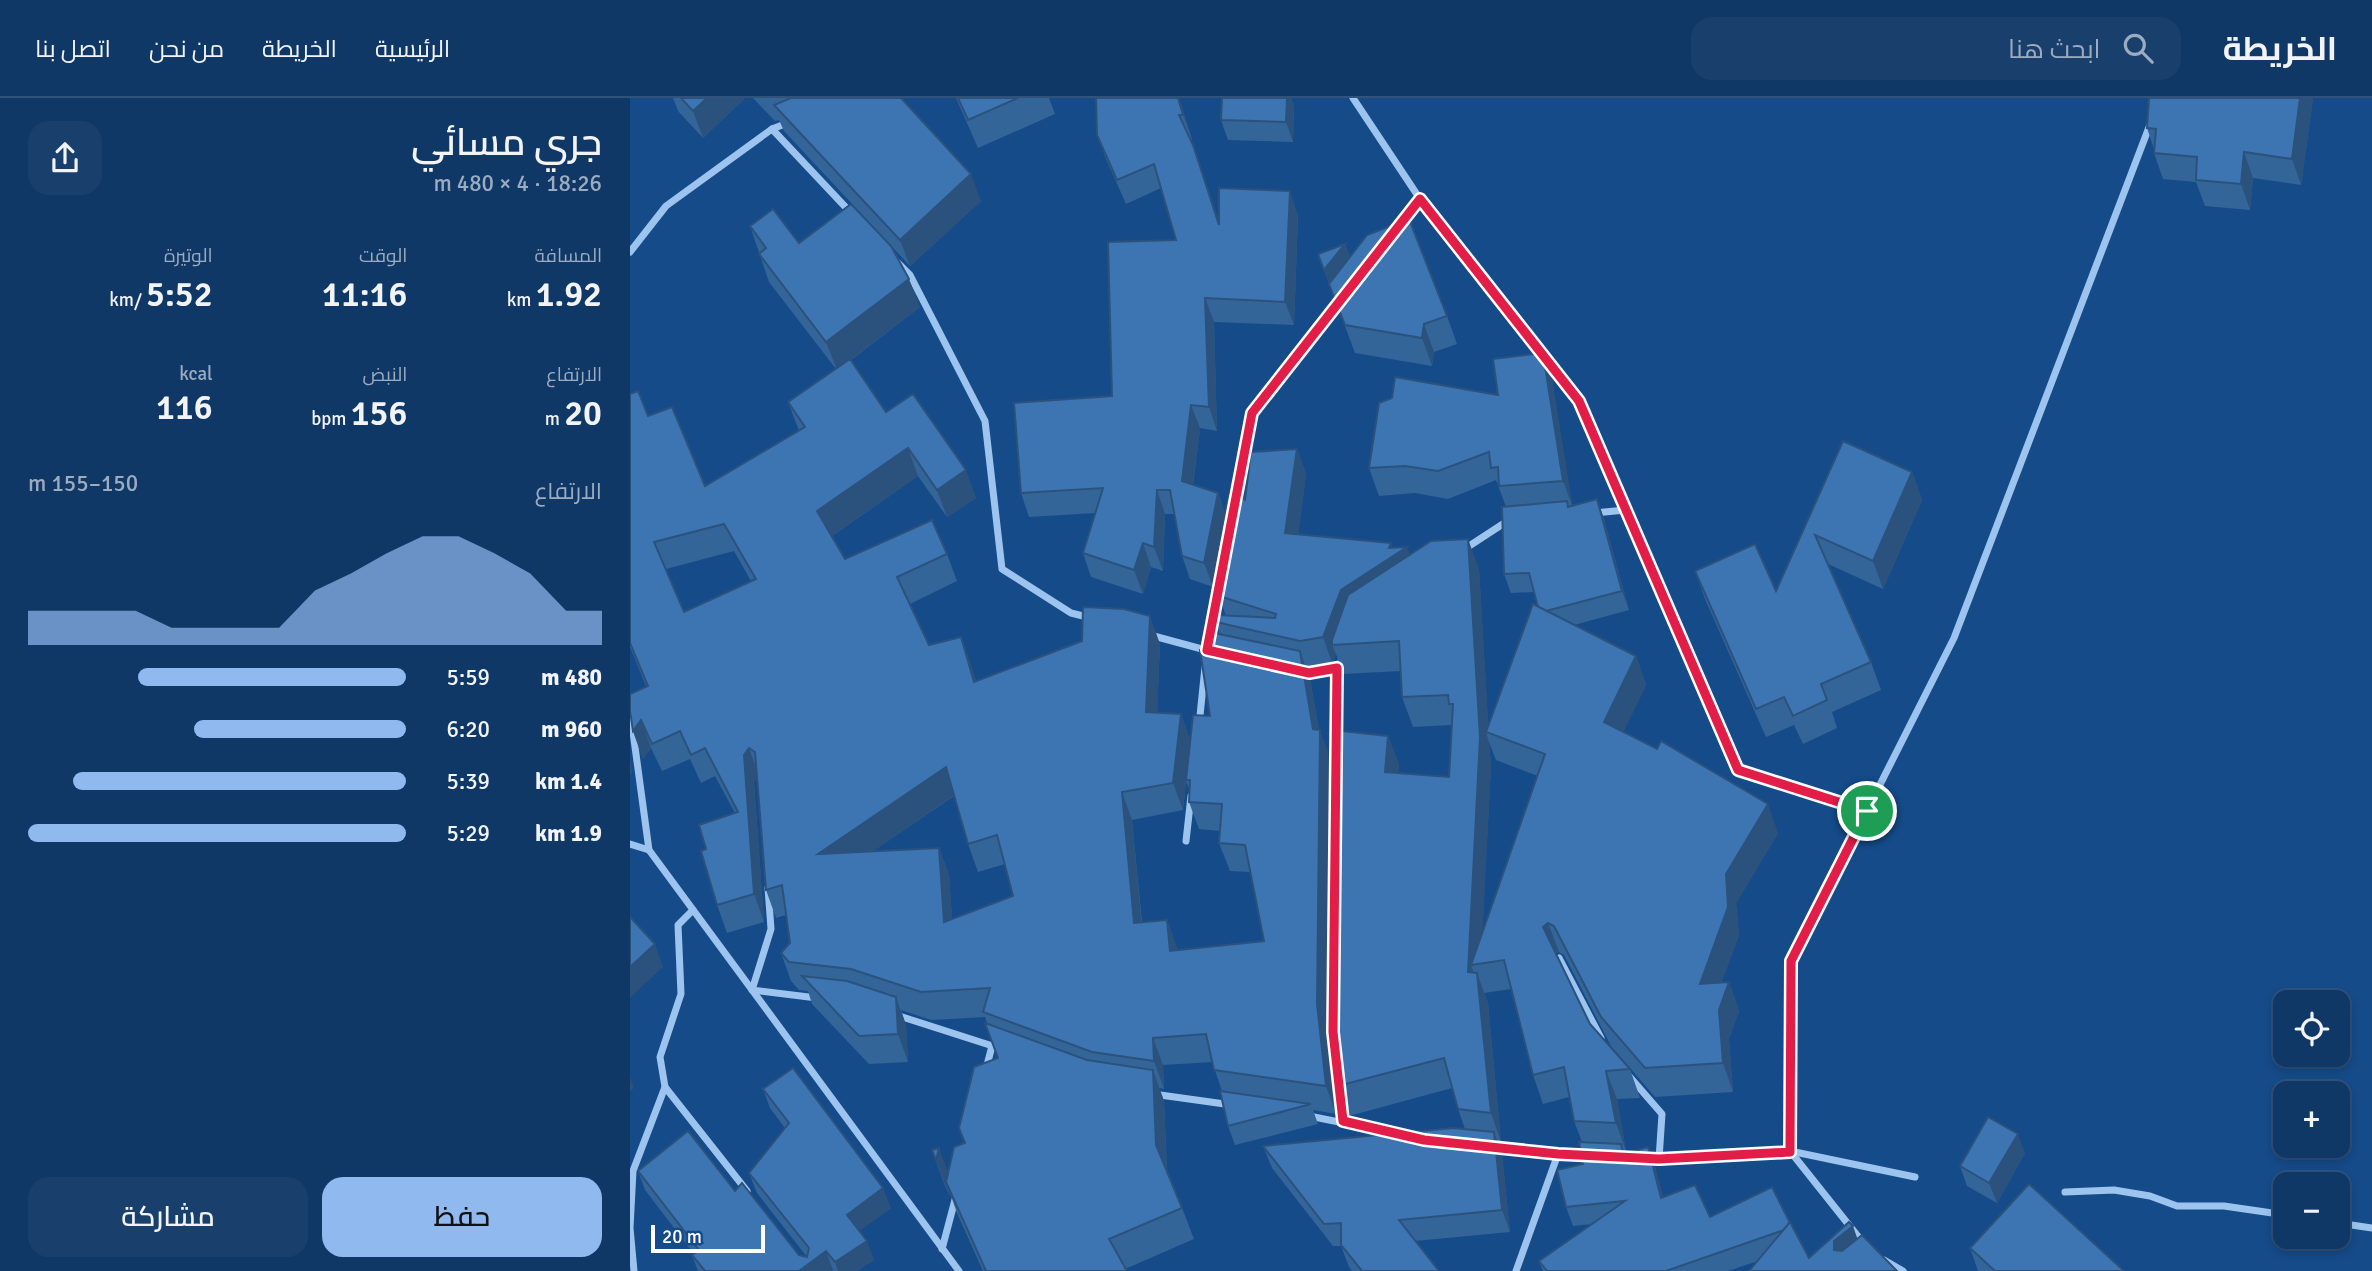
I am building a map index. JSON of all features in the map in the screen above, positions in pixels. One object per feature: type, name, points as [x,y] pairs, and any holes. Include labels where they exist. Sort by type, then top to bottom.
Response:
[{"type":"street","points":[[1353,98],[1420,199],[1579,401],[1738,770],[1867,811]]},
{"type":"street","points":[[1903,1271],[1871,1253],[1790,1152],[1791,961],[1954,638],[2155,111]]},
{"type":"street","points":[[630,252],[666,206],[772,129],[795,120]]},
{"type":"street","points":[[772,129],[855,216]]},
{"type":"street","points":[[1395,231],[1420,199]]},
{"type":"street","points":[[891,255],[909,275],[985,421],[1002,569],[1071,613],[1096,620]]},
{"type":"street","points":[[1232,519],[1252,413],[1345,295]]},
{"type":"street","points":[[1587,513],[1626,510]]},
{"type":"street","points":[[1453,556],[1508,520],[1521,519]]},
{"type":"street","points":[[1198,732],[1207,650],[1222,571]]},
{"type":"street","points":[[1145,633],[1220,653]]},
{"type":"street","points":[[1336,749],[1337,668],[1341,656]]},
{"type":"street","points":[[1296,670],[1309,673],[1337,668]]},
{"type":"street","points":[[630,710],[649,850],[959,1271]]},
{"type":"street","points":[[1186,841],[1192,786]]},
{"type":"street","points":[[630,844],[649,850]]},
{"type":"street","points":[[752,990],[771,929],[767,876]]},
{"type":"street","points":[[693,910],[678,925],[681,993],[660,1057],[665,1087],[751,1195]]},
{"type":"street","points":[[1559,958],[1606,1049]]},
{"type":"street","points":[[752,990],[832,1000]]},
{"type":"street","points":[[886,1012],[1016,1055]]},
{"type":"street","points":[[985,1072],[992,1046]]},
{"type":"street","points":[[1622,1068],[1662,1114],[1659,1159]]},
{"type":"street","points":[[1338,1070],[1343,1121]]},
{"type":"street","points":[[634,1271],[630,1228],[634,1171],[665,1087]]},
{"type":"street","points":[[1142,1092],[1236,1106]]},
{"type":"street","points":[[1303,1115],[1343,1121],[1410,1137]]},
{"type":"street","points":[[1478,1146],[1596,1156]]},
{"type":"street","points":[[1634,1158],[1790,1152],[1915,1177]]},
{"type":"street","points":[[1517,1271],[1558,1154]]},
{"type":"street","points":[[2064,1192],[2114,1190],[2151,1196],[2177,1206],[2224,1206],[2273,1213]]},
{"type":"street","points":[[942,1249],[957,1193]]},
{"type":"street","points":[[2350,1225],[2372,1228]]},
{"type":"building","points":[[681,98],[707,98],[693,111]]},
{"type":"building","points":[[791,98],[901,98],[971,174],[900,240],[774,105]]},
{"type":"building","points":[[958,98],[1018,98],[968,120]]},
{"type":"building","points":[[1096,98],[1178,98],[1183,115],[1179,115],[1193,145],[1219,225],[1219,188],[1290,191],[1285,302],[1205,298],[1209,407],[1191,405],[1182,481],[1218,493],[1204,563],[1182,556],[1170,490],[1157,490],[1154,547],[1143,543],[1134,570],[1083,553],[1103,488],[1021,493],[1014,403],[1112,396],[1108,242],[1176,240],[1154,164],[1117,180],[1097,135]]},
{"type":"building","points":[[1222,98],[1287,98],[1286,122],[1221,120]]},
{"type":"building","points":[[2149,98],[2300,98],[2292,159],[2244,152],[2241,184],[2196,180],[2197,157],[2154,153],[2156,129],[2147,128]]},
{"type":"building","points":[[851,204],[891,246],[909,279],[826,342],[759,254],[766,248],[750,226],[773,209],[799,243]]},
{"type":"building","points":[[1409,219],[1447,316],[1424,324],[1422,338],[1345,325],[1329,284],[1367,235]]},
{"type":"building","points":[[1345,244],[1324,270],[1318,254]]},
{"type":"building","points":[[1543,353],[1563,481],[1499,486],[1498,467],[1491,468],[1489,452],[1438,471],[1405,466],[1369,468],[1379,403],[1392,398],[1395,377],[1498,395],[1493,359]]},
{"type":"building","points":[[850,359],[886,412],[913,394],[966,470],[937,490],[908,448],[817,511],[845,559],[932,520],[947,554],[897,577],[929,645],[961,637],[974,682],[1082,641],[1083,607],[1124,609],[1150,616],[1146,712],[1181,714],[1173,783],[1122,792],[1134,923],[1167,920],[1170,951],[1264,941],[1245,845],[1219,843],[1222,804],[1189,802],[1190,780],[1186,780],[1193,715],[1210,716],[1200,650],[1213,648],[1214,633],[1300,651],[1313,729],[1320,730],[1317,1004],[1326,1086],[1214,1070],[1206,1034],[1153,1038],[1154,1061],[1092,1052],[983,1012],[990,988],[921,992],[851,969],[789,962],[781,953],[790,943],[782,885],[766,890],[755,752],[749,748],[744,755],[754,894],[717,905],[701,851],[706,849],[699,825],[738,812],[705,748],[691,755],[680,731],[652,744],[641,720],[633,731],[630,694],[648,686],[630,643],[630,394],[638,391],[648,416],[672,407],[705,486],[805,427],[788,402]],"holes":[[[724,524],[756,579],[684,612],[654,542]],[[946,767],[968,844],[997,835],[1013,896],[944,922],[939,848],[818,854]]]},
{"type":"building","points":[[1843,441],[1912,472],[1873,561],[1815,535],[1871,662],[1821,684],[1827,700],[1793,716],[1784,697],[1756,709],[1695,571],[1755,544],[1776,591]]},
{"type":"building","points":[[1297,449],[1285,533],[1391,543],[1389,548],[1407,547],[1341,590],[1323,637],[1300,641],[1216,622],[1217,615],[1275,618],[1276,614],[1219,596],[1221,567],[1215,565],[1229,495],[1245,500],[1251,452]]},
{"type":"building","points":[[1597,499],[1622,591],[1546,611],[1538,607],[1529,573],[1504,574],[1502,507],[1567,501],[1568,507]]},
{"type":"building","points":[[1468,539],[1480,737],[1468,972],[1477,973],[1491,1113],[1458,1109],[1444,1058],[1338,1086],[1329,1002],[1332,730],[1388,736],[1385,772],[1449,777],[1453,704],[1449,704],[1448,695],[1402,697],[1399,641],[1332,645],[1332,640],[1348,595],[1431,541]]},
{"type":"building","points":[[1533,604],[1636,656],[1604,722],[1657,749],[1661,741],[1768,804],[1726,874],[1728,907],[1700,984],[1729,982],[1719,1010],[1723,1063],[1645,1068],[1601,1017],[1554,926],[1548,923],[1543,927],[1590,1024],[1630,1069],[1606,1071],[1616,1123],[1574,1121],[1564,1067],[1533,1075],[1504,960],[1471,965],[1545,754],[1486,732]]},
{"type":"building","points":[[630,917],[655,944],[630,967]]},
{"type":"building","points":[[802,976],[847,981],[896,997],[898,1034],[859,1036]]},
{"type":"building","points":[[985,1023],[1087,1060],[1153,1070],[1156,1145],[1182,1208],[1109,1239],[1127,1271],[986,1271],[946,1182],[954,1147],[965,1143],[959,1128],[974,1067],[998,1058]]},
{"type":"building","points":[[793,1068],[883,1188],[847,1215],[867,1241],[835,1262],[826,1251],[799,1271],[705,1271],[692,1255],[699,1250],[638,1171],[688,1131],[735,1191],[742,1183],[799,1255],[807,1257],[809,1248],[749,1173],[789,1123],[763,1089]]},
{"type":"building","points":[[1220,1091],[1311,1104],[1228,1126]]},
{"type":"building","points":[[1988,1117],[2018,1134],[1989,1183],[1960,1166]]},
{"type":"building","points":[[1453,1128],[1494,1132],[1502,1210],[1399,1220],[1439,1271],[1362,1271],[1341,1245],[1341,1223],[1324,1224],[1263,1146]]},
{"type":"building","points":[[1579,1142],[1621,1144],[1623,1154],[1648,1147],[1661,1198],[1695,1185],[1710,1217],[1772,1187],[1790,1223],[1784,1230],[1666,1271],[1547,1271],[1539,1261],[1625,1201],[1566,1207],[1557,1170],[1583,1164]]},
{"type":"building","points":[[939,1148],[936,1160],[932,1150]]},
{"type":"building","points":[[2029,1184],[2124,1271],[1995,1271],[1970,1248]]},
{"type":"building","points":[[1790,1222],[1809,1258],[1849,1222],[1853,1226],[1834,1241],[1834,1250],[1842,1251],[1862,1235],[1897,1271],[1749,1271]]},
{"type":"route","points":[[1420,199],[1579,401],[1738,770],[1867,811],[1791,961],[1790,1152],[1659,1159],[1558,1154],[1424,1140],[1343,1121],[1333,1032],[1337,668],[1309,673],[1207,650],[1252,413],[1420,199]]}]
